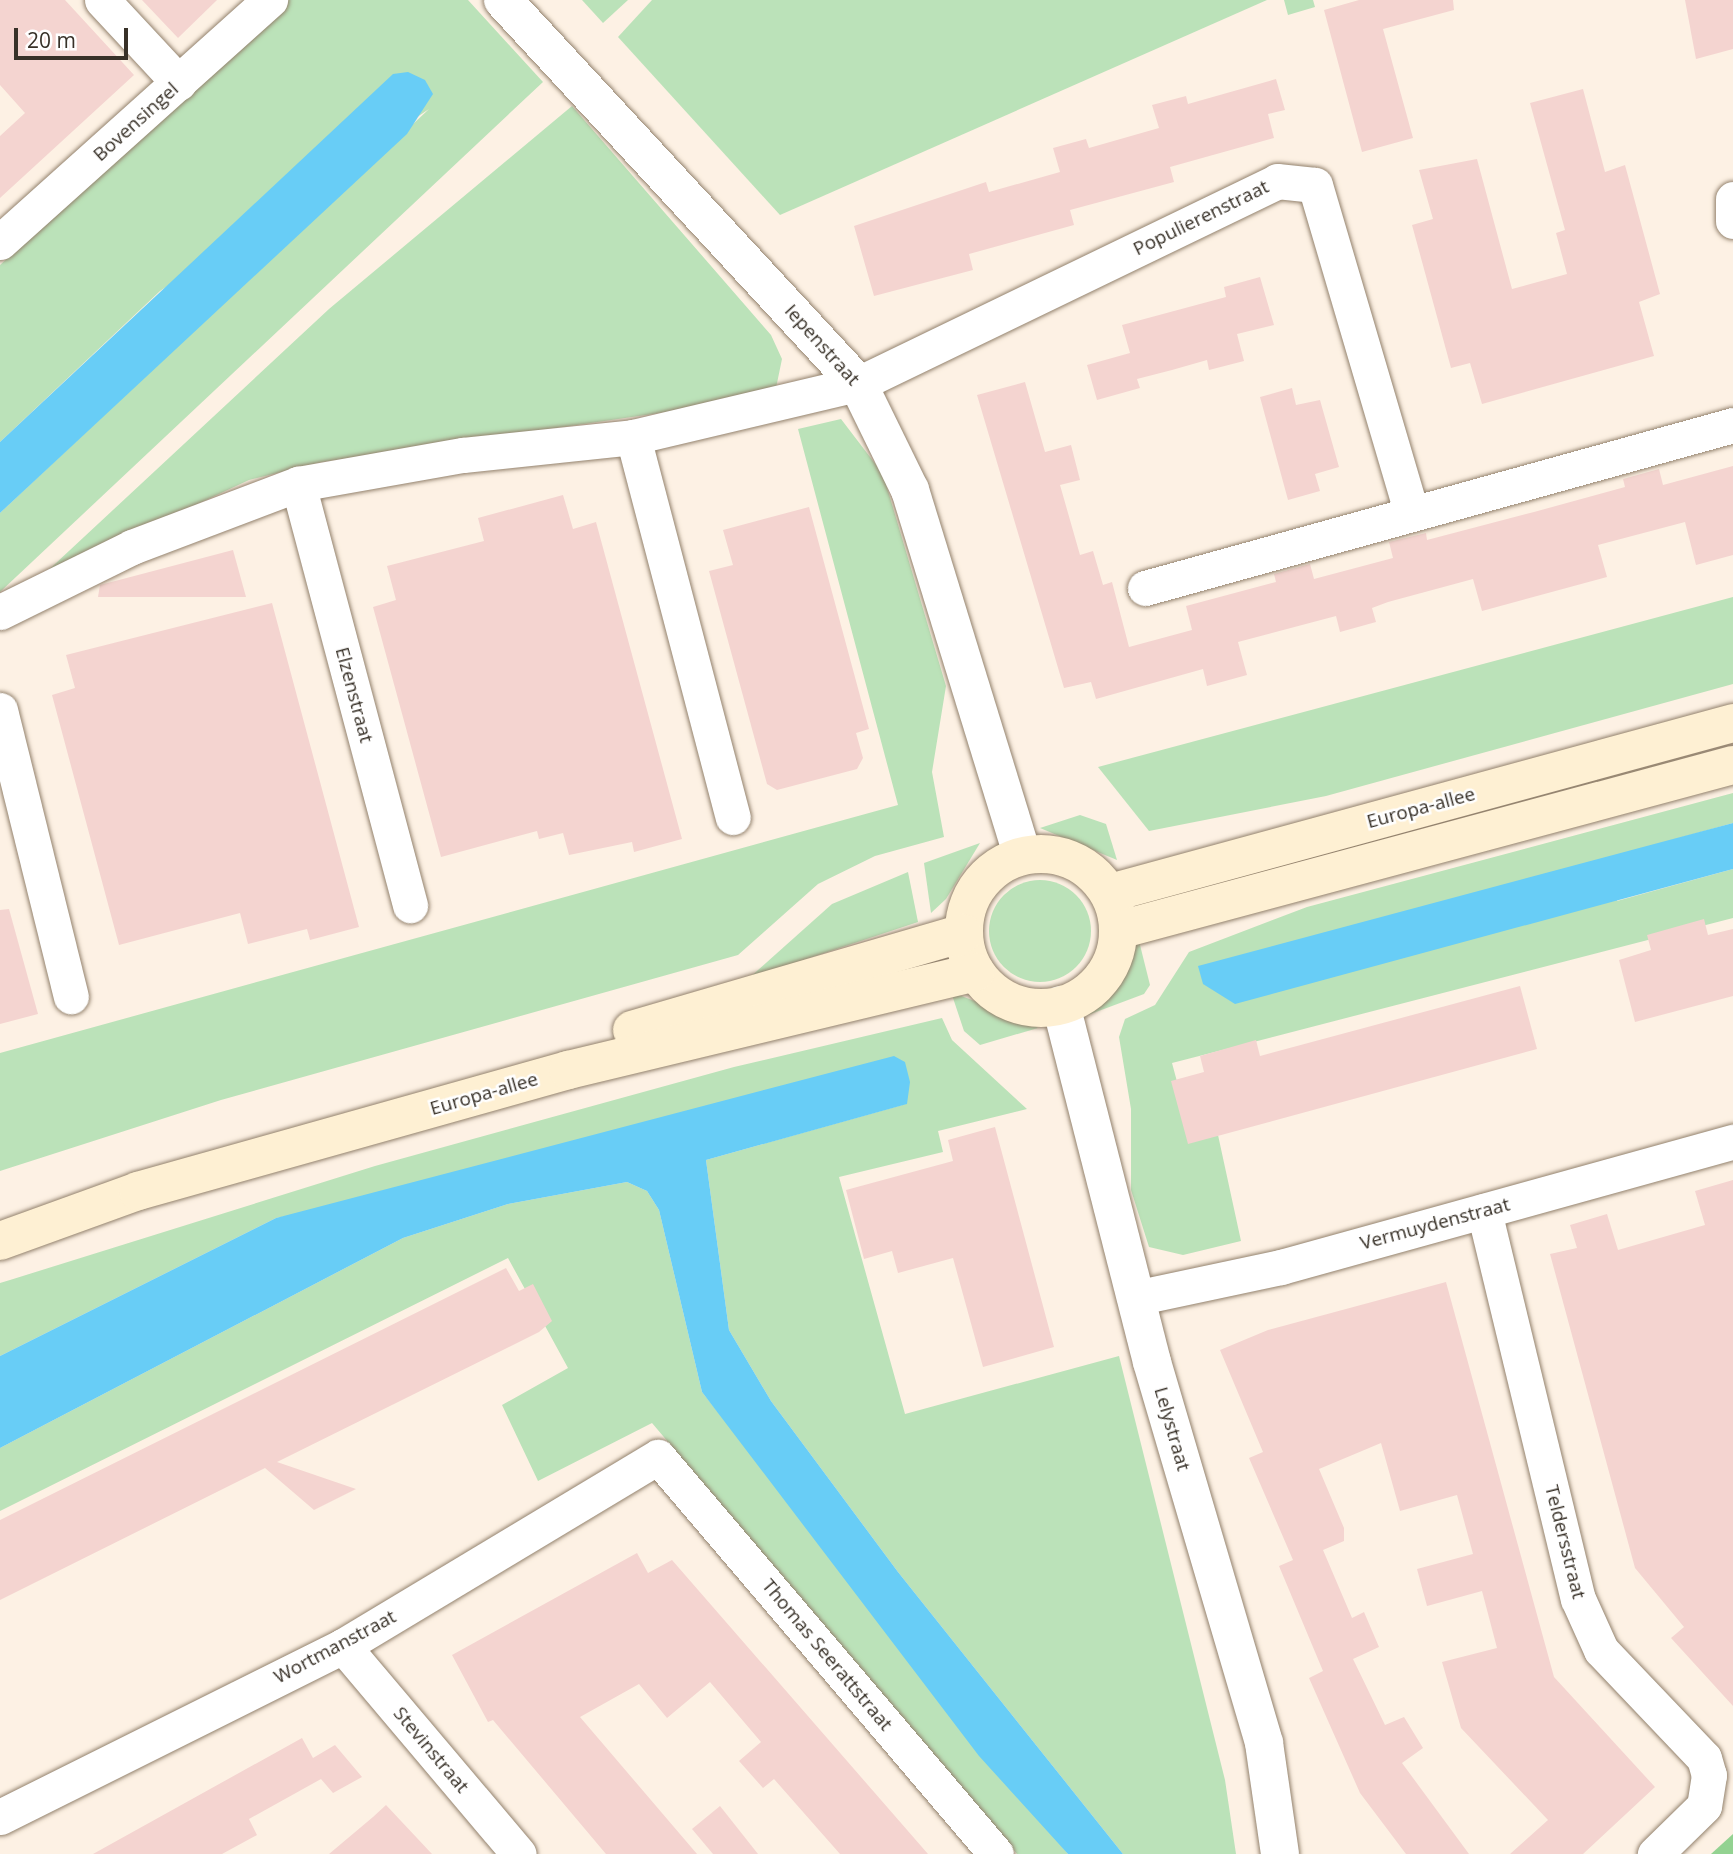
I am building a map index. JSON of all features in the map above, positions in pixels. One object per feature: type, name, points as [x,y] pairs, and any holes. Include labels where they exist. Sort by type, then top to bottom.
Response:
[{"type":"main road","name":"Europa-allee","points":[[1110,893],[1733,723]]},
{"type":"main road","name":"Europa-allee","points":[[1119,930],[1733,765]]},
{"type":"main road","points":[[1022,855],[1072,859],[1110,893],[1119,930],[1105,976],[1088,993],[1061,1004],[1015,1005],[975,972],[963,933],[979,884],[1022,855]]},
{"type":"main road","name":"Europa-allee","points":[[0,1223],[130,1175],[963,933]]},
{"type":"main road","name":"Europa-allee","points":[[0,1241],[138,1191],[555,1074],[975,972]]},
{"type":"street","points":[[102,0],[179,83]]},
{"type":"street","name":"Bovensingel","points":[[0,242],[270,0]]},
{"type":"street","name":"Iepenstraat","points":[[503,0],[858,384],[910,490],[1022,855]]},
{"type":"street","name":"Populierenstraat","points":[[858,384],[1277,181],[1315,185],[1410,513]]},
{"type":"street","points":[[1733,199],[1733,221]]},
{"type":"street","points":[[0,612],[132,547],[298,484],[463,455],[633,437],[858,384]]},
{"type":"street","points":[[1146,588],[1733,425]]},
{"type":"street","points":[[633,437],[733,817]]},
{"type":"street","name":"Elzenstraat","points":[[298,484],[410,905]]},
{"type":"street","points":[[0,710],[71,996]]},
{"type":"street","name":"Lelystraat","points":[[1061,1004],[1135,1298],[1264,1743],[1280,1854]]},
{"type":"street","name":"Vermuydenstraat","points":[[1135,1298],[1281,1267],[1733,1142]]},
{"type":"street","name":"Teldersstraat","points":[[1484,1211],[1578,1599],[1601,1650],[1704,1758],[1709,1774],[1704,1806],[1655,1854]]},
{"type":"street","name":"Wortmanstraat","points":[[0,1817],[344,1646],[658,1457]]},
{"type":"street","name":"Thomas Seerattstraat","points":[[658,1457],[996,1854]]},
{"type":"street","name":"Stevinstraat","points":[[344,1646],[519,1854]]},
{"type":"green space","points":[[289,0],[468,0],[543,82],[0,592],[0,513],[429,109],[160,291],[0,442],[0,265]]},
{"type":"green space","points":[[582,0],[628,0],[603,23]]},
{"type":"green space","points":[[652,0],[1267,0],[780,215],[618,37]]},
{"type":"green space","points":[[1284,0],[1313,0],[1315,7],[1288,15]]},
{"type":"green space","points":[[572,106],[771,335],[782,359],[776,388],[756,399],[322,462],[249,480],[41,577],[329,309]]},
{"type":"green space","points":[[841,419],[883,474],[946,686],[932,772],[944,837],[875,856],[818,884],[738,955],[221,1100],[0,1171],[0,1053],[898,805],[798,429]]},
{"type":"green space","points":[[1733,597],[1733,684],[1326,796],[1149,831],[1098,767]]},
{"type":"green space","points":[[1733,793],[1733,823],[1622,854],[1617,901],[1733,869],[1733,918],[1172,1063],[1193,1141],[1218,1135],[1241,1241],[1183,1255],[1149,1247],[1131,1190],[1131,1109],[1119,1037],[1125,1019],[1155,1005],[1189,952],[1307,907]]},
{"type":"green space","points":[[1080,815],[1106,824],[1117,860],[1040,828]]},
{"type":"green space","points":[[980,843],[946,899],[931,913],[924,863]]},
{"type":"green space","points":[[908,872],[918,922],[749,978],[832,904]]},
{"type":"green space","points":[[1040,880],[1059,884],[1076,895],[1087,912],[1091,931],[1087,950],[1076,967],[1059,978],[1040,982],[1021,978],[1004,967],[993,950],[989,931],[993,912],[1004,895],[1021,884]]},
{"type":"green space","points":[[1139,941],[1150,985],[1144,994],[1088,1015]]},
{"type":"green space","points":[[951,992],[1030,1022],[1038,1028],[980,1045],[964,1031]]},
{"type":"green space","points":[[942,1018],[952,1040],[1027,1109],[938,1131],[943,1152],[839,1177],[905,1414],[1119,1356],[1225,1780],[1236,1854],[1123,1854],[898,1572],[771,1401],[729,1330],[706,1160],[906,1104],[276,1218],[0,1356],[0,1283],[375,1166],[734,1067]]},
{"type":"green space","points":[[627,1182],[647,1191],[659,1210],[702,1392],[1068,1854],[1017,1854],[652,1423],[538,1481],[502,1405],[568,1368],[508,1258],[0,1511],[0,1448],[403,1238],[508,1204]]},
{"type":"green space","points":[[1733,1834],[1733,1854],[1711,1854]]},
{"type":"water","points":[[408,72],[425,80],[433,94],[407,134],[0,513],[0,442],[393,74]]},
{"type":"water","points":[[1733,823],[1733,869],[1235,1004],[1203,984],[1198,966]]},
{"type":"water","points":[[894,1056],[905,1062],[910,1082],[907,1104],[706,1160],[729,1330],[771,1401],[898,1572],[1123,1854],[1068,1854],[979,1756],[702,1392],[659,1210],[647,1191],[627,1182],[508,1204],[403,1238],[0,1448],[0,1356],[276,1218]]},
{"type":"building","points":[[0,0],[65,0],[134,75],[0,198],[0,136],[25,113],[0,85]]},
{"type":"building","points":[[142,0],[217,0],[178,38]]},
{"type":"building","points":[[1359,0],[1453,0],[1454,10],[1383,29],[1413,138],[1362,152],[1324,10]]},
{"type":"building","points":[[1685,0],[1733,0],[1733,49],[1696,59]]},
{"type":"building","points":[[1276,79],[1285,110],[1268,114],[1274,138],[1170,167],[1174,182],[1070,210],[1074,225],[969,254],[973,270],[874,296],[854,226],[986,182],[989,192],[1060,172],[1053,148],[1086,139],[1089,148],[1159,128],[1152,105],[1186,96],[1188,104]]},
{"type":"building","points":[[1583,89],[1605,172],[1625,165],[1660,294],[1639,302],[1654,356],[1482,404],[1470,363],[1451,368],[1412,225],[1433,219],[1419,170],[1477,159],[1512,289],[1567,274],[1556,233],[1565,230],[1530,103]]},
{"type":"building","points":[[1260,277],[1274,325],[1237,334],[1244,361],[1209,370],[1207,360],[1137,379],[1140,388],[1097,400],[1087,365],[1130,353],[1122,325],[1226,297],[1224,287]]},
{"type":"building","points":[[1025,382],[1045,452],[1071,445],[1080,480],[1060,485],[1080,555],[1093,551],[1103,585],[1112,582],[1129,647],[1192,630],[1186,606],[1276,582],[1274,574],[1310,564],[1314,579],[1393,558],[1389,542],[1426,533],[1427,540],[1534,512],[1625,487],[1623,479],[1659,469],[1663,485],[1733,466],[1733,555],[1696,565],[1685,522],[1598,545],[1607,577],[1482,611],[1473,579],[1372,608],[1376,622],[1340,632],[1336,616],[1238,642],[1247,675],[1207,686],[1203,669],[1096,699],[1091,682],[1064,688],[977,395]]},
{"type":"building","points":[[1292,388],[1296,405],[1320,400],[1339,467],[1315,474],[1320,491],[1288,500],[1260,397]]},
{"type":"building","points":[[563,495],[573,529],[596,522],[682,839],[634,852],[632,842],[569,855],[563,833],[539,839],[537,831],[441,857],[373,607],[396,600],[387,566],[484,541],[478,518]]},
{"type":"building","points":[[809,507],[869,729],[856,733],[863,758],[857,769],[777,790],[767,784],[709,571],[733,565],[723,530]]},
{"type":"building","points":[[233,550],[246,597],[98,597],[100,585]]},
{"type":"building","points":[[272,603],[359,927],[310,940],[307,929],[248,944],[240,913],[119,945],[52,695],[75,688],[66,655]]},
{"type":"building","points":[[9,909],[38,1014],[0,1024],[0,910]]},
{"type":"building","points":[[1704,919],[1708,935],[1733,929],[1733,996],[1635,1022],[1619,960],[1651,950],[1647,935]]},
{"type":"building","points":[[1520,986],[1537,1049],[1188,1144],[1171,1081],[1204,1072],[1200,1056],[1256,1040],[1260,1056]]},
{"type":"building","points":[[995,1127],[1054,1347],[983,1367],[953,1258],[898,1273],[892,1251],[864,1259],[846,1190],[953,1161],[948,1140]]},
{"type":"building","points":[[1733,1180],[1733,1706],[1671,1638],[1684,1627],[1635,1568],[1550,1254],[1577,1248],[1570,1225],[1607,1214],[1618,1250],[1705,1225],[1695,1191]]},
{"type":"building","points":[[506,1268],[519,1291],[533,1284],[552,1321],[539,1332],[277,1462],[356,1489],[314,1510],[265,1468],[0,1600],[0,1520]]},
{"type":"building","points":[[1446,1282],[1554,1677],[1655,1787],[1583,1854],[1510,1854],[1548,1820],[1461,1728],[1442,1662],[1497,1648],[1482,1591],[1427,1606],[1417,1569],[1473,1554],[1457,1495],[1400,1511],[1381,1443],[1319,1469],[1344,1528],[1344,1541],[1323,1550],[1352,1618],[1364,1612],[1379,1647],[1353,1659],[1385,1725],[1404,1717],[1423,1748],[1402,1763],[1469,1854],[1406,1854],[1360,1793],[1309,1678],[1323,1671],[1279,1566],[1293,1560],[1249,1458],[1263,1452],[1220,1350],[1268,1330]]},
{"type":"building","points":[[637,1553],[648,1573],[672,1560],[928,1854],[840,1854],[774,1779],[763,1788],[739,1761],[761,1742],[710,1682],[667,1718],[639,1684],[580,1717],[697,1854],[606,1854],[493,1720],[488,1722],[452,1655]]},
{"type":"building","points":[[302,1738],[313,1758],[335,1745],[362,1777],[333,1793],[321,1779],[249,1819],[257,1835],[222,1854],[93,1854]]},
{"type":"building","points":[[386,1805],[432,1854],[329,1854],[373,1817]]},
{"type":"building","points":[[720,1806],[758,1854],[713,1854],[692,1829]]}]
